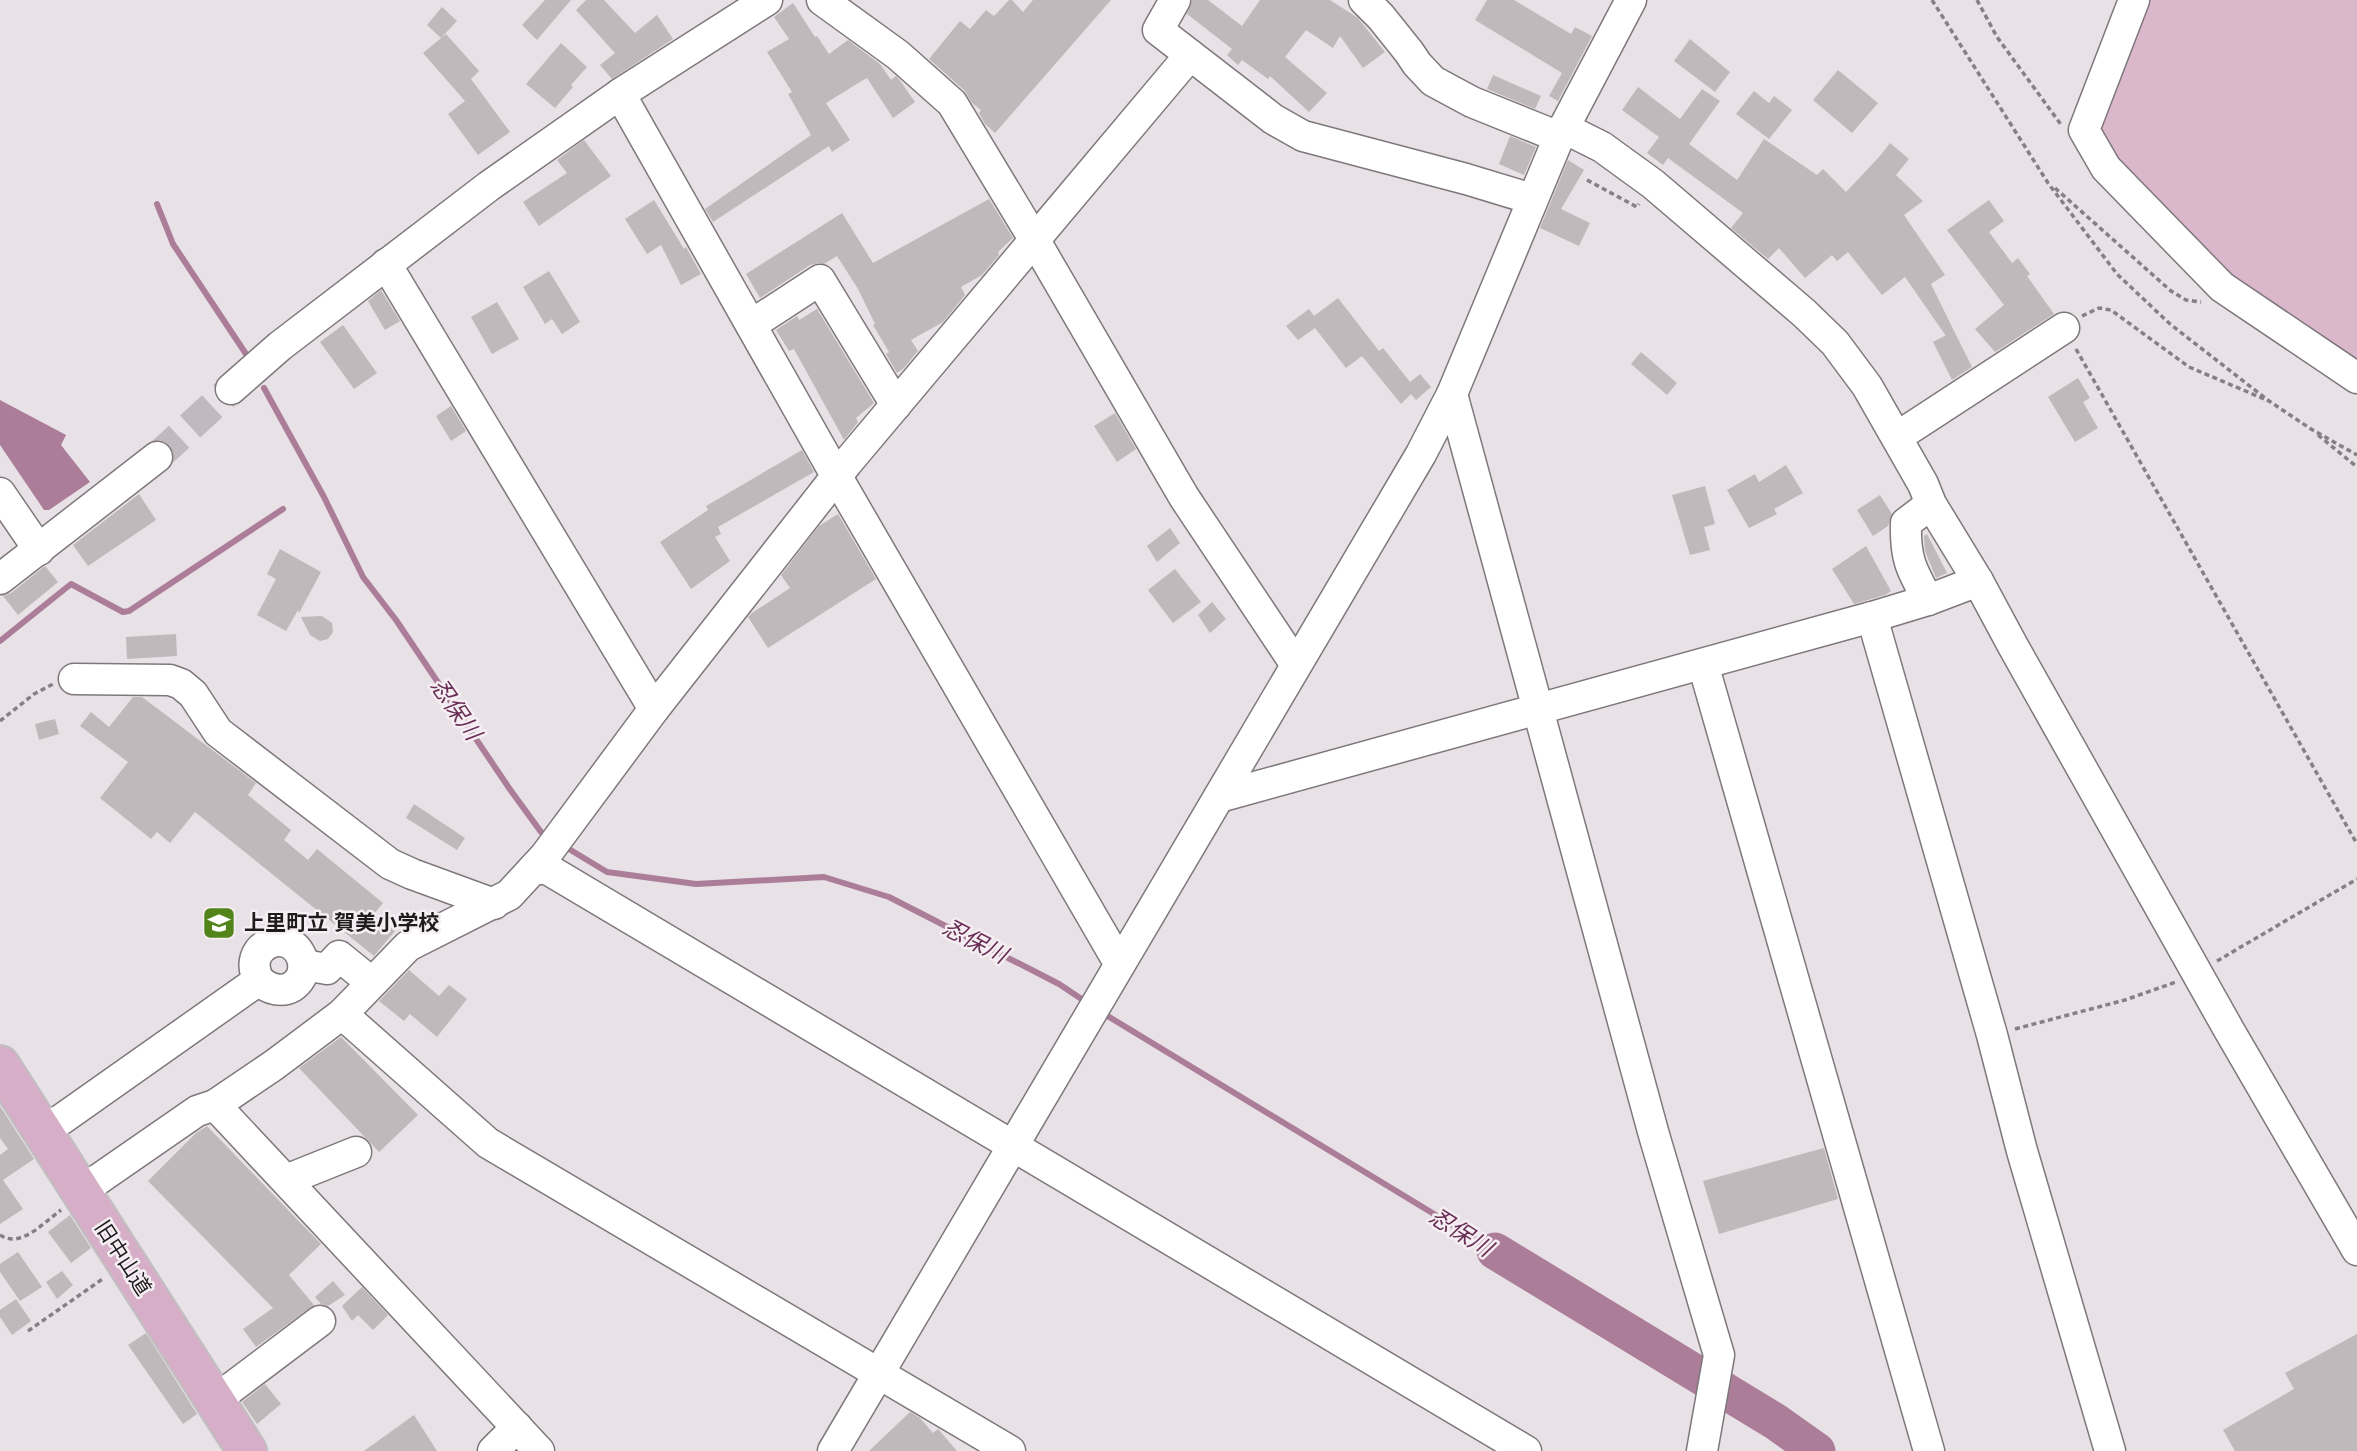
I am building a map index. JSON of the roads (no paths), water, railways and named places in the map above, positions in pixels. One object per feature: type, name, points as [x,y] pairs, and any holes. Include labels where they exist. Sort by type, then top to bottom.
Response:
[{"type":"main road","name":"旧中山道","points":[[0,1065],[247,1451]]},
{"type":"street","points":[[231,389],[280,346],[489,186],[620,94],[767,0]]},
{"type":"street","points":[[822,0],[898,55],[951,103],[1034,239],[1184,498],[1296,665]]},
{"type":"street","points":[[1175,0],[1158,30],[1273,119],[1303,136],[1466,178],[1531,199]]},
{"type":"street","points":[[1364,0],[1433,81],[1472,102],[1602,147],[1645,177],[1804,313],[1835,343],[1867,386],[1897,437],[1931,504],[1978,581],[2229,1030],[2357,1251]]},
{"type":"street","points":[[1606,0],[1614,34]]},
{"type":"street","points":[[832,1451],[1421,454],[1452,394],[1531,199],[1561,133],[1631,0]]},
{"type":"street","points":[[2134,0],[2084,130],[2106,168],[2222,287],[2357,378]]},
{"type":"street","points":[[80,1192],[197,1111],[215,1105],[274,1065],[342,1014],[408,946],[509,895],[549,850],[654,709],[836,477],[1190,55]]},
{"type":"street","points":[[620,94],[836,477],[1119,963]]},
{"type":"street","points":[[386,264],[654,709]]},
{"type":"street","points":[[751,325],[820,280],[896,405]]},
{"type":"street","points":[[1897,437],[2064,328]]},
{"type":"street","points":[[1452,394],[1654,1135],[1719,1355],[1702,1451]]},
{"type":"street","points":[[0,579],[157,457]]},
{"type":"street","points":[[0,493],[39,550]]},
{"type":"street","points":[[1928,600],[1910,567],[1905,547],[1906,523],[1931,504]]},
{"type":"street","points":[[1219,797],[1872,617],[1978,581]]},
{"type":"street","points":[[1872,617],[1992,1035],[2022,1151],[2110,1451]]},
{"type":"street","points":[[1703,664],[1929,1451]]},
{"type":"street","points":[[64,681],[170,680],[181,684],[193,694],[218,732],[390,864],[494,904]]},
{"type":"street","points":[[549,850],[549,870],[1526,1451]]},
{"type":"street","points":[[282,941],[295,947],[300,953],[303,965],[301,977],[296,983],[286,989],[271,989],[259,980],[255,974],[255,960],[260,949],[270,943],[282,941]]},
{"type":"street","points":[[303,965],[327,969],[339,956],[371,982]]},
{"type":"street","points":[[41,1131],[259,980]]},
{"type":"street","points":[[342,1014],[488,1143],[1010,1451]]},
{"type":"street","points":[[215,1105],[539,1451]]},
{"type":"street","points":[[286,1180],[356,1152]]},
{"type":"street","points":[[214,1401],[225,1390],[320,1321]]},
{"type":"street","points":[[493,1451],[517,1427]]},
{"type":"waterway","name":"忍保川","points":[[157,204],[173,244],[246,354]]},
{"type":"waterway","name":"忍保川","points":[[264,388],[324,497],[363,577],[396,620],[509,788],[541,832],[549,836]]},
{"type":"waterway","points":[[0,641],[71,584],[123,612],[129,611],[283,509]]},
{"type":"waterway","name":"忍保川","points":[[564,846],[607,872],[696,884],[824,877],[889,897],[1059,984],[1089,1004]]},
{"type":"waterway","name":"忍保川","points":[[1101,1012],[1495,1251]]},
{"type":"waterway","name":"忍保川","points":[[1495,1251],[1776,1422],[1817,1451]]},
{"type":"tunnel","points":[[157,457],[231,389]]},
{"type":"place","name":"上里町立 賀美小学校","points":[[219,923]]}]
